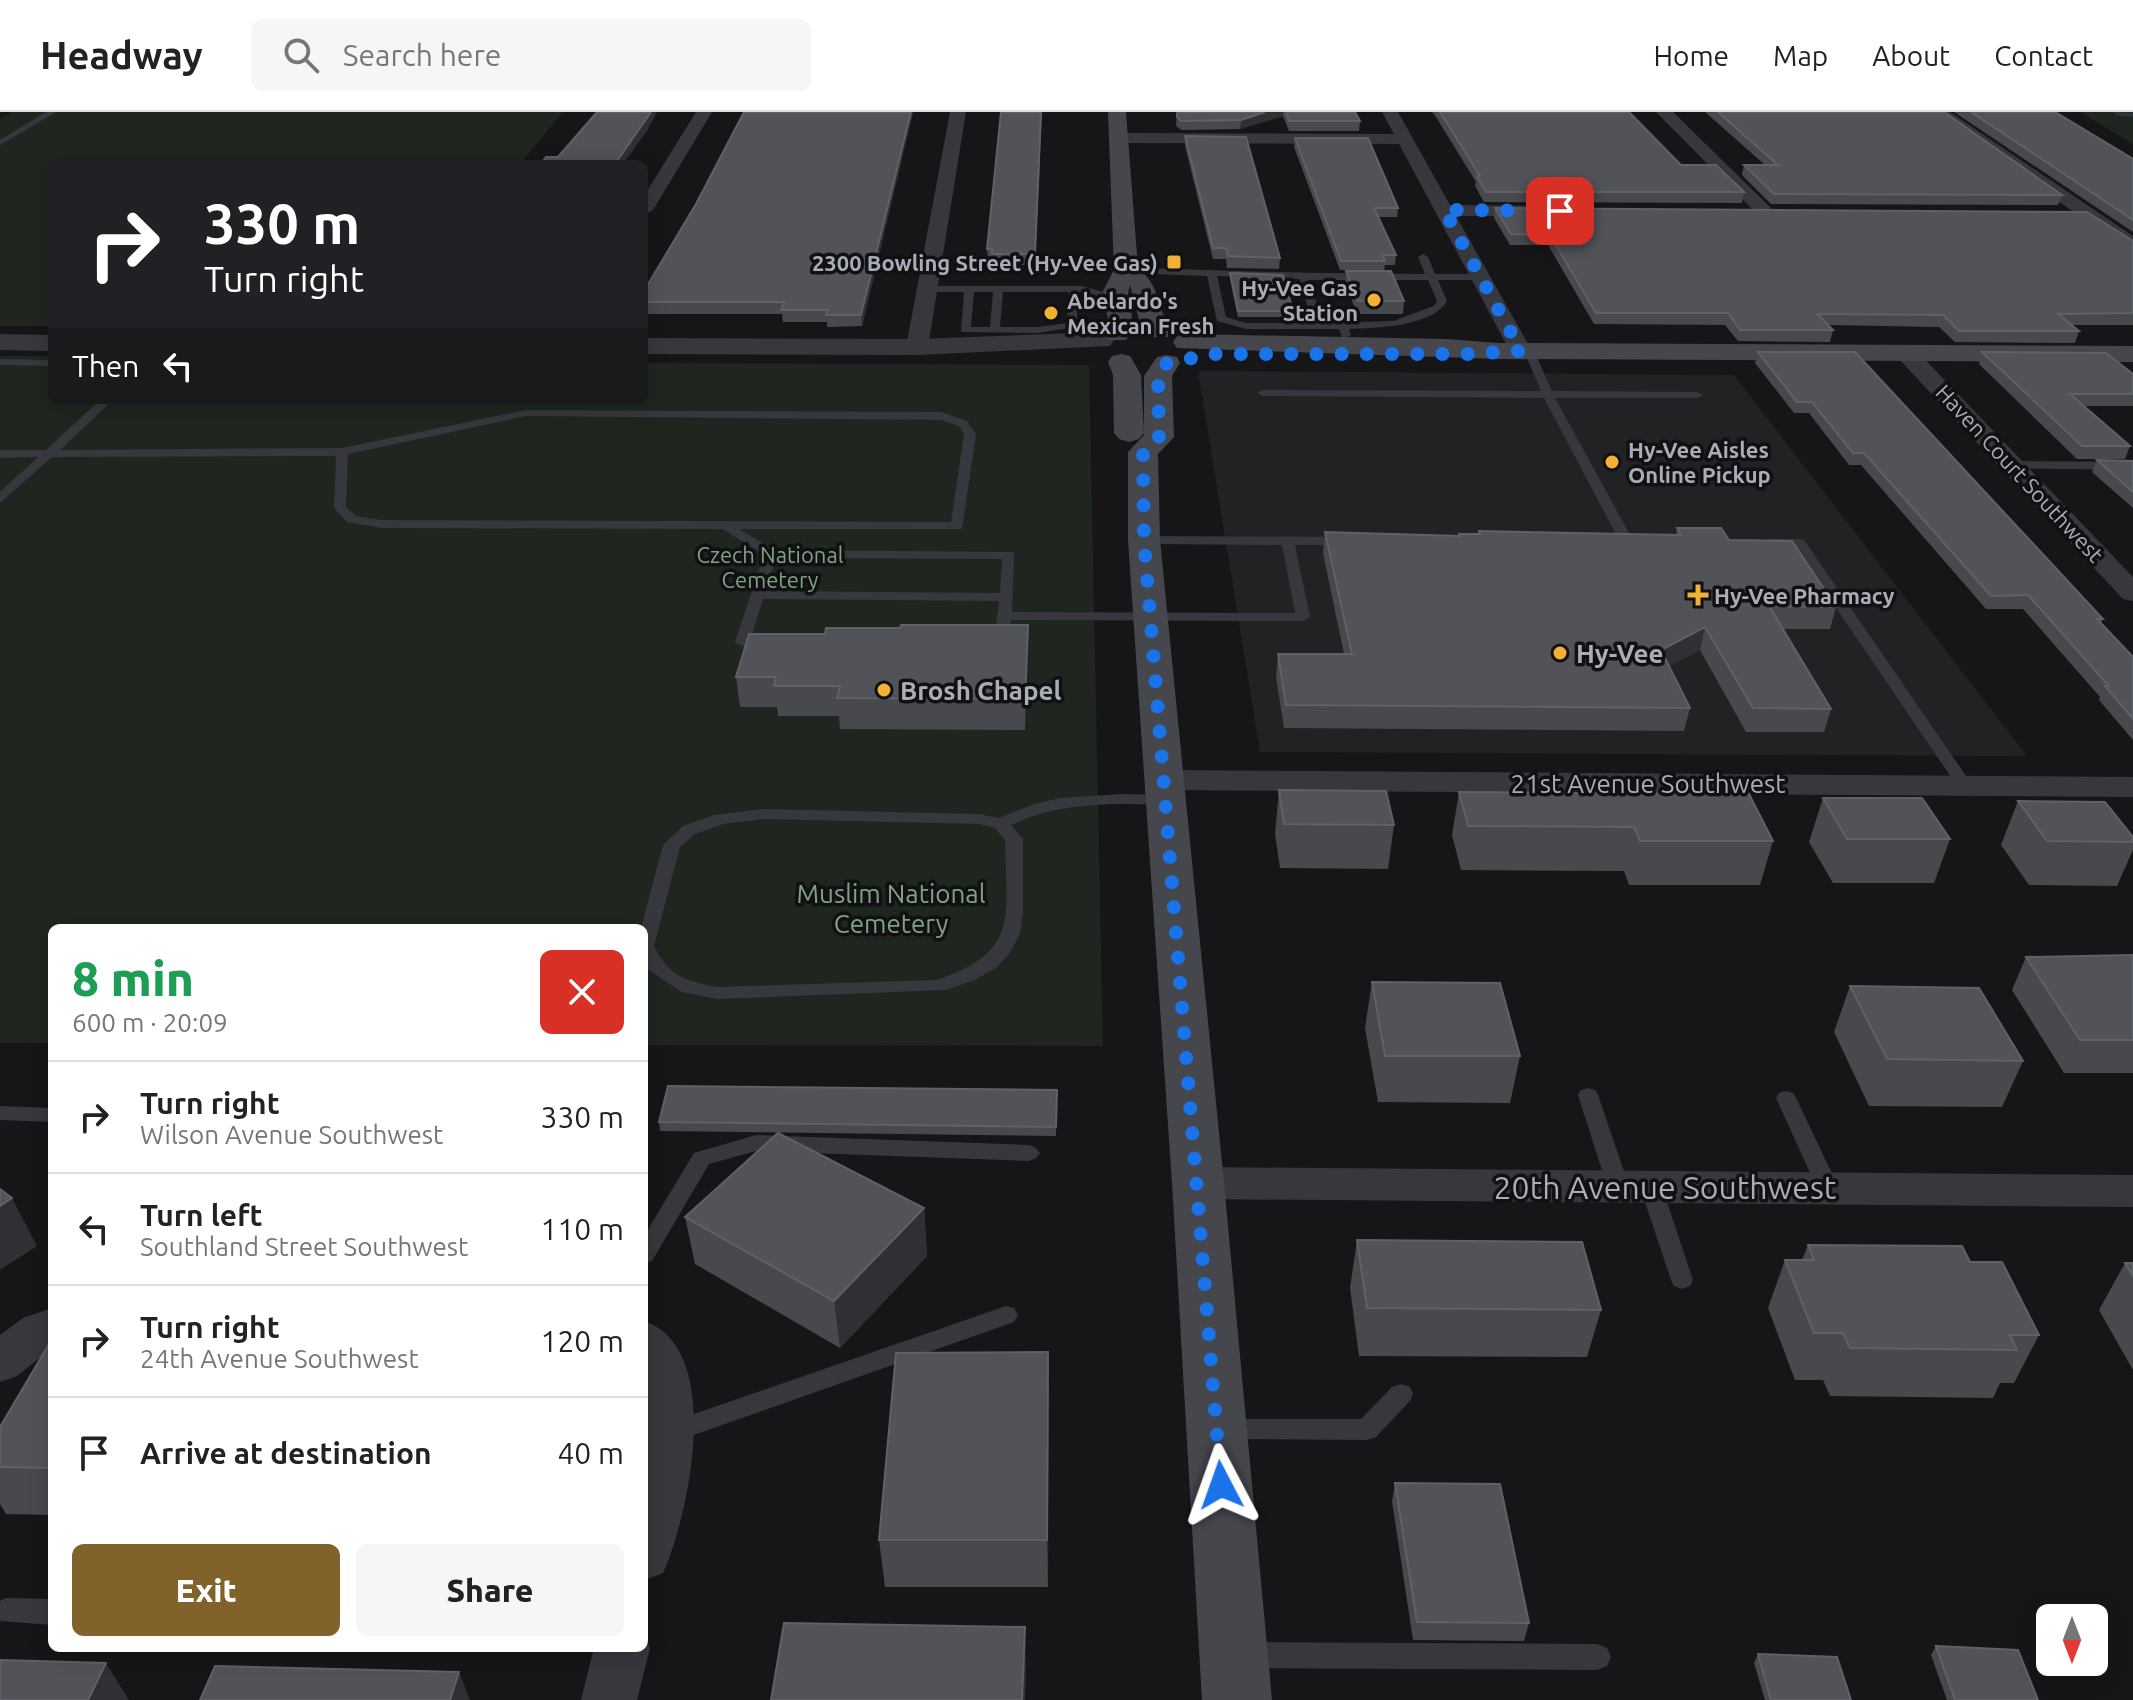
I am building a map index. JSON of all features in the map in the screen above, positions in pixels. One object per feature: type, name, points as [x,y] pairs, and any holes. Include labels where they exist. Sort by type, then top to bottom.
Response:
[{"type":"main road","points":[[1111,348],[1121,320],[1120,138],[1117,112]]},
{"type":"main road","points":[[1121,281],[1142,283],[1153,323],[1178,354]]},
{"type":"main road","points":[[1111,348],[1159,332]]},
{"type":"main road","points":[[1111,348],[1178,354],[1467,354],[1516,351],[2133,354]]},
{"type":"main road","points":[[1111,348],[1127,375],[1130,444],[1143,452]]},
{"type":"main road","points":[[1178,354],[1158,376],[1159,437],[1143,452],[1144,540],[1198,1183],[1235,1678]]},
{"type":"street","points":[[648,203],[704,112]]},
{"type":"street","points":[[917,347],[958,112]]},
{"type":"street","points":[[1390,112],[1480,277],[1516,351]]},
{"type":"street","points":[[1664,112],[1772,212],[1734,212]]},
{"type":"street","points":[[1940,112],[2133,245]]},
{"type":"street","points":[[1120,138],[1405,139]]},
{"type":"street","points":[[1444,210],[1566,211]]},
{"type":"street","points":[[2057,213],[2088,214]]},
{"type":"street","points":[[0,342],[48,343]]},
{"type":"street","points":[[648,346],[917,347],[967,354],[1111,348]]},
{"type":"street","name":"Haven Court Southwest","points":[[1906,353],[2133,593]]},
{"type":"street","name":"21st Avenue Southwest","points":[[1163,790],[2133,787]]},
{"type":"street","name":"20th Avenue Southwest","points":[[1198,1183],[2133,1191]]},
{"type":"street","points":[[0,1362],[40,1331],[48,1328]]},
{"type":"street","points":[[648,1348],[671,1393],[666,1464],[648,1539]]},
{"type":"street","points":[[609,1700],[621,1652]]},
{"type":"lane","points":[[0,143],[52,112]]},
{"type":"lane","points":[[1211,271],[1221,319],[1246,326],[1319,326],[1345,331],[1394,324],[1438,308],[1442,301],[1423,257]]},
{"type":"lane","points":[[928,289],[1068,289],[1211,271],[1480,277]]},
{"type":"lane","points":[[1303,275],[1319,326]]},
{"type":"lane","points":[[1068,289],[1121,281]]},
{"type":"lane","points":[[969,289],[965,330],[1060,329],[1072,325],[1068,289]]},
{"type":"lane","points":[[995,330],[998,289]]},
{"type":"lane","points":[[1516,351],[1548,395],[1634,542],[1596,542]]},
{"type":"lane","points":[[0,362],[48,363]]},
{"type":"lane","points":[[1263,393],[1697,395]]},
{"type":"lane","points":[[0,499],[103,404]]},
{"type":"lane","points":[[0,454],[342,452],[526,413],[942,416],[958,420],[968,427],[970,434],[954,555]]},
{"type":"lane","points":[[342,452],[340,508],[352,519],[382,524],[957,526]]},
{"type":"lane","points":[[2012,465],[2133,466]]},
{"type":"lane","points":[[717,526],[748,538],[771,554],[1009,555],[1005,625],[996,634],[973,641]]},
{"type":"lane","points":[[1144,540],[1362,541]]},
{"type":"lane","points":[[1005,616],[1303,617],[1288,541]]},
{"type":"lane","points":[[1755,543],[1799,543],[1965,786]]},
{"type":"lane","points":[[771,554],[742,642],[789,642]]},
{"type":"lane","points":[[757,595],[1006,597]]},
{"type":"lane","points":[[1001,824],[1025,810],[1066,800],[1163,790]]},
{"type":"lane","points":[[648,935],[672,845],[689,830],[720,819],[778,815],[979,819],[1001,824],[1014,839],[1013,935],[995,962],[967,979],[938,986],[718,993],[682,986],[656,969],[648,952]]},
{"type":"lane","points":[[1588,1095],[1682,1280]]},
{"type":"lane","points":[[1786,1098],[1828,1188]]},
{"type":"lane","points":[[0,1113],[48,1115]]},
{"type":"lane","points":[[648,1248],[702,1158],[722,1151],[756,1143],[1029,1153]]},
{"type":"lane","points":[[668,1433],[1006,1315]]},
{"type":"lane","points":[[1217,1429],[1367,1430],[1401,1394]]},
{"type":"lane","points":[[6,1611],[48,1612]]},
{"type":"lane","points":[[1235,1678],[1597,1657]]},
{"type":"shaded area","points":[[1198,371],[1734,375],[2027,756],[1260,752]]},
{"type":"green space","points":[[12,112],[563,112],[523,160],[48,160],[48,326],[0,326],[0,119]]},
{"type":"green space","points":[[2080,112],[2133,112],[2133,144]]},
{"type":"green space","name":"Czech National Cemetery","points":[[0,356],[48,356],[48,404],[648,404],[648,363],[1089,365],[1103,1046],[648,1045],[648,924],[48,924],[48,1043],[0,1043]]},
{"type":"building","points":[[597,112],[651,112],[618,160],[544,160],[546,157],[558,157]]},
{"type":"building","points":[[744,112],[911,112],[861,315],[826,315],[828,310],[781,310],[784,302],[648,302],[648,284],[696,204]]},
{"type":"building","points":[[1001,112],[1041,112],[1035,254],[992,254],[992,249],[987,249]]},
{"type":"building","points":[[1177,112],[1265,112],[1241,120],[1181,121]]},
{"type":"building","points":[[1286,112],[1355,112],[1360,121],[1289,121]]},
{"type":"building","points":[[1440,112],[1629,112],[1681,165],[1716,165],[1744,192],[1486,192],[1477,176],[1480,176]]},
{"type":"building","points":[[1718,112],[1944,112],[2062,195],[1774,194],[1744,165],[1778,165]]},
{"type":"building","points":[[1971,112],[2055,112],[2133,159],[2133,220]]},
{"type":"building","points":[[1185,136],[1246,137],[1280,258],[1228,256],[1226,248],[1213,248]]},
{"type":"building","points":[[1295,138],[1368,138],[1398,208],[1374,208],[1396,255],[1383,255],[1385,261],[1341,261]]},
{"type":"building","points":[[1495,208],[2087,212],[2133,241],[2133,313],[2058,314],[2079,331],[1959,331],[1943,315],[1817,314],[1833,330],[1740,330],[1728,313],[1596,313],[1550,235],[1511,234]]},
{"type":"building","points":[[1346,271],[1391,271],[1404,301],[1358,301]]},
{"type":"building","points":[[1230,273],[1283,275],[1293,311],[1238,311]]},
{"type":"building","points":[[1758,352],[1855,352],[2103,619],[2097,619],[2133,657],[2133,719],[2105,686],[2109,686],[2028,595],[1991,596],[1864,453],[1853,453],[1812,402],[1797,402]]},
{"type":"building","points":[[1982,352],[2106,353],[2133,374],[2133,394],[2070,394],[2130,446],[2082,446]]},
{"type":"building","points":[[2097,460],[2133,461],[2133,492]]},
{"type":"building","name":"Hy-Vee","points":[[1677,528],[1721,528],[1729,540],[1792,541],[1836,607],[1769,606],[1831,709],[1753,708],[1705,627],[1661,650],[1690,708],[1286,705],[1278,654],[1352,654],[1325,532],[1460,536],[1480,534],[1479,531],[1681,535]]},
{"type":"building","points":[[901,625],[1028,625],[1025,699],[837,698],[840,686],[774,686],[776,677],[736,677],[749,634],[825,634],[826,628],[900,628]]},
{"type":"building","points":[[1279,790],[1386,791],[1394,825],[1284,824]]},
{"type":"building","points":[[1459,792],[1749,794],[1773,841],[1640,841],[1634,827],[1468,826]]},
{"type":"building","points":[[1823,798],[1922,798],[1950,839],[1847,839]]},
{"type":"building","points":[[2018,801],[2105,802],[2133,837],[2133,842],[2047,841]]},
{"type":"building","points":[[2133,955],[2133,1040],[2080,1040],[2026,957]]},
{"type":"building","points":[[1372,982],[1500,983],[1520,1056],[1385,1056]]},
{"type":"building","points":[[1850,986],[1979,988],[2023,1061],[1887,1059]]},
{"type":"building","points":[[668,1086],[1057,1090],[1056,1127],[659,1122]]},
{"type":"building","points":[[778,1133],[924,1208],[834,1301],[685,1217]]},
{"type":"building","points":[[0,1189],[12,1198],[0,1206]]},
{"type":"building","points":[[1357,1240],[1582,1242],[1601,1310],[1367,1308]]},
{"type":"building","points":[[1808,1245],[1962,1246],[1970,1262],[2002,1262],[2039,1335],[2010,1335],[2017,1350],[1850,1348],[1843,1333],[1814,1333],[1785,1260],[1814,1260]]},
{"type":"building","points":[[2125,1263],[2133,1263],[2133,1276]]},
{"type":"building","points":[[48,1346],[48,1468],[0,1467],[0,1427]]},
{"type":"building","points":[[1048,1352],[1047,1540],[879,1540],[896,1353]]},
{"type":"building","points":[[1395,1483],[1500,1484],[1529,1623],[1417,1622]]},
{"type":"building","points":[[784,1623],[1025,1627],[1022,1700],[771,1700]]},
{"type":"building","points":[[1936,1646],[2018,1650],[2038,1700],[1955,1700]]},
{"type":"building","points":[[1758,1654],[1837,1657],[1851,1700],[1771,1700]]},
{"type":"building","points":[[0,1660],[106,1663],[88,1700],[0,1700]]},
{"type":"building","points":[[215,1666],[459,1672],[450,1700],[200,1700]]},
{"type":"waterway","points":[[2116,113],[2133,115]]},
{"type":"place","name":"2300 Bowling Street (Hy-Vee Gas)","points":[[1174,262]]},
{"type":"place","name":"Hy-Vee Gas Station","points":[[1374,300]]},
{"type":"place","name":"Abelardo's Mexican Fresh","points":[[1051,313]]},
{"type":"place","name":"Hy-Vee Aisles Online Pickup","points":[[1612,462]]},
{"type":"place","name":"Hy-Vee Pharmacy","points":[[1698,595]]},
{"type":"place","name":"Hy-Vee","points":[[1560,653]]},
{"type":"place","name":"Brosh Chapel","points":[[884,690]]},
{"type":"route","points":[[1221,1485],[1144,540],[1143,452],[1159,437],[1158,376],[1167,363],[1213,354],[1467,354],[1521,351],[1444,210],[1560,211]]},
{"type":"park label","name":"Muslim National Cemetery","points":[[891,908]]}]
